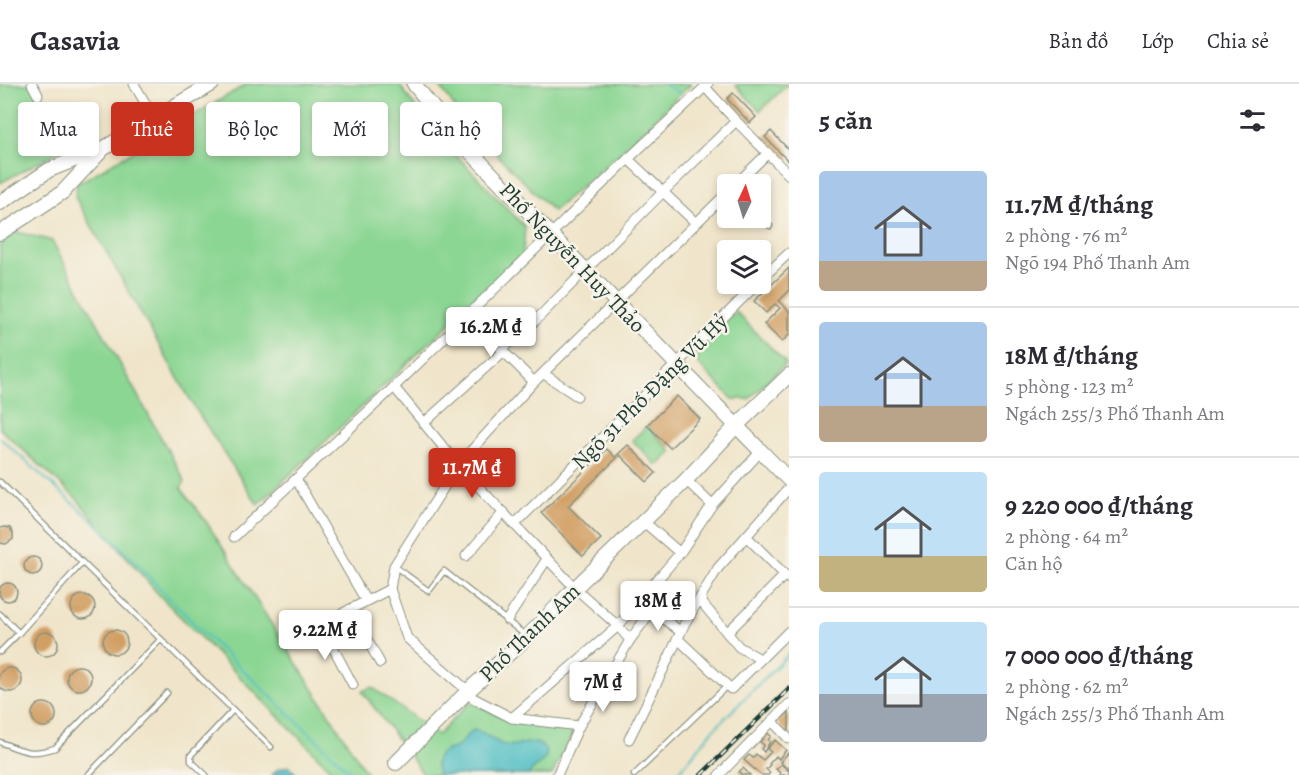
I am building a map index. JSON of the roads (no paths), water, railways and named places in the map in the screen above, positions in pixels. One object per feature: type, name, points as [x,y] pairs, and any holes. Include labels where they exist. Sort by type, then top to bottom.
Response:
[{"type":"street","points":[[32,84],[38,95]]},
{"type":"street","points":[[134,84],[145,102]]},
{"type":"street","points":[[181,102],[212,84]]},
{"type":"street","name":"Phố Nguyễn Huy Thảo","points":[[414,84],[457,138],[789,480]]},
{"type":"street","points":[[234,537],[394,387],[550,234],[707,86],[736,121],[789,175]]},
{"type":"street","points":[[424,423],[536,320],[736,121]]},
{"type":"street","points":[[0,202],[49,170],[111,144]]},
{"type":"street","points":[[0,233],[63,192],[106,147]]},
{"type":"street","points":[[746,174],[768,153]]},
{"type":"street","points":[[628,159],[696,223]]},
{"type":"street","points":[[579,726],[512,718],[473,698],[468,691],[407,638],[390,589],[394,566],[458,465],[534,382],[696,223],[717,206]]},
{"type":"street","name":"Ngõ 31 Phố Đặng Vũ Hỷ","points":[[771,270],[789,253]]},
{"type":"street","name":"Ngõ 31 Phố Đặng Vũ Hỷ","points":[[515,524],[747,294]]},
{"type":"street","points":[[467,315],[534,382]]},
{"type":"street","points":[[544,374],[577,396]]},
{"type":"street","name":"Phố Thanh Am","points":[[396,763],[644,522],[736,426],[789,375]]},
{"type":"street","points":[[394,387],[458,465],[575,588],[618,626],[630,640]]},
{"type":"street","points":[[512,718],[618,626],[680,553],[712,505],[761,451]]},
{"type":"street","points":[[296,479],[366,602]]},
{"type":"street","points":[[686,480],[712,505]]},
{"type":"street","points":[[629,739],[679,635],[718,568],[789,488]]},
{"type":"street","points":[[466,556],[504,512]]},
{"type":"street","points":[[644,522],[680,553]]},
{"type":"street","points":[[727,633],[787,577],[746,536]]},
{"type":"street","points":[[507,620],[547,559]]},
{"type":"street","points":[[353,685],[319,626],[390,589]]},
{"type":"street","points":[[701,596],[703,604],[739,647],[760,659]]},
{"type":"street","points":[[351,609],[380,663]]},
{"type":"street","points":[[557,775],[579,726],[630,640],[652,610],[729,687],[789,631]]},
{"type":"street","points":[[718,775],[789,704]]},
{"type":"street","points":[[772,721],[789,739]]},
{"type":"lane","points":[[0,482],[272,747]]},
{"type":"lane","points":[[0,652],[82,563]]},
{"type":"lane","points":[[394,566],[429,591],[444,571],[527,637]]},
{"type":"lane","points":[[0,614],[19,633]]},
{"type":"lane","points":[[0,742],[24,751],[41,753],[55,748],[161,639]]},
{"type":"lane","points":[[634,775],[729,687]]},
{"type":"lane","points":[[88,775],[167,693]]},
{"type":"lane","points":[[206,775],[191,761],[191,755],[233,710]]},
{"type":"water","points":[[474,730],[505,745],[536,743],[546,750],[546,757],[528,775],[438,775],[436,764],[438,757],[459,745]]},
{"type":"water","points":[[289,766],[297,775],[272,775],[278,769]]},
{"type":"waterway","points":[[663,84],[681,94]]},
{"type":"waterway","points":[[0,438],[111,537],[196,626],[354,775]]},
{"type":"waterway","points":[[676,775],[714,729],[789,654]]},
{"type":"railway","points":[[701,775],[789,689]]}]
